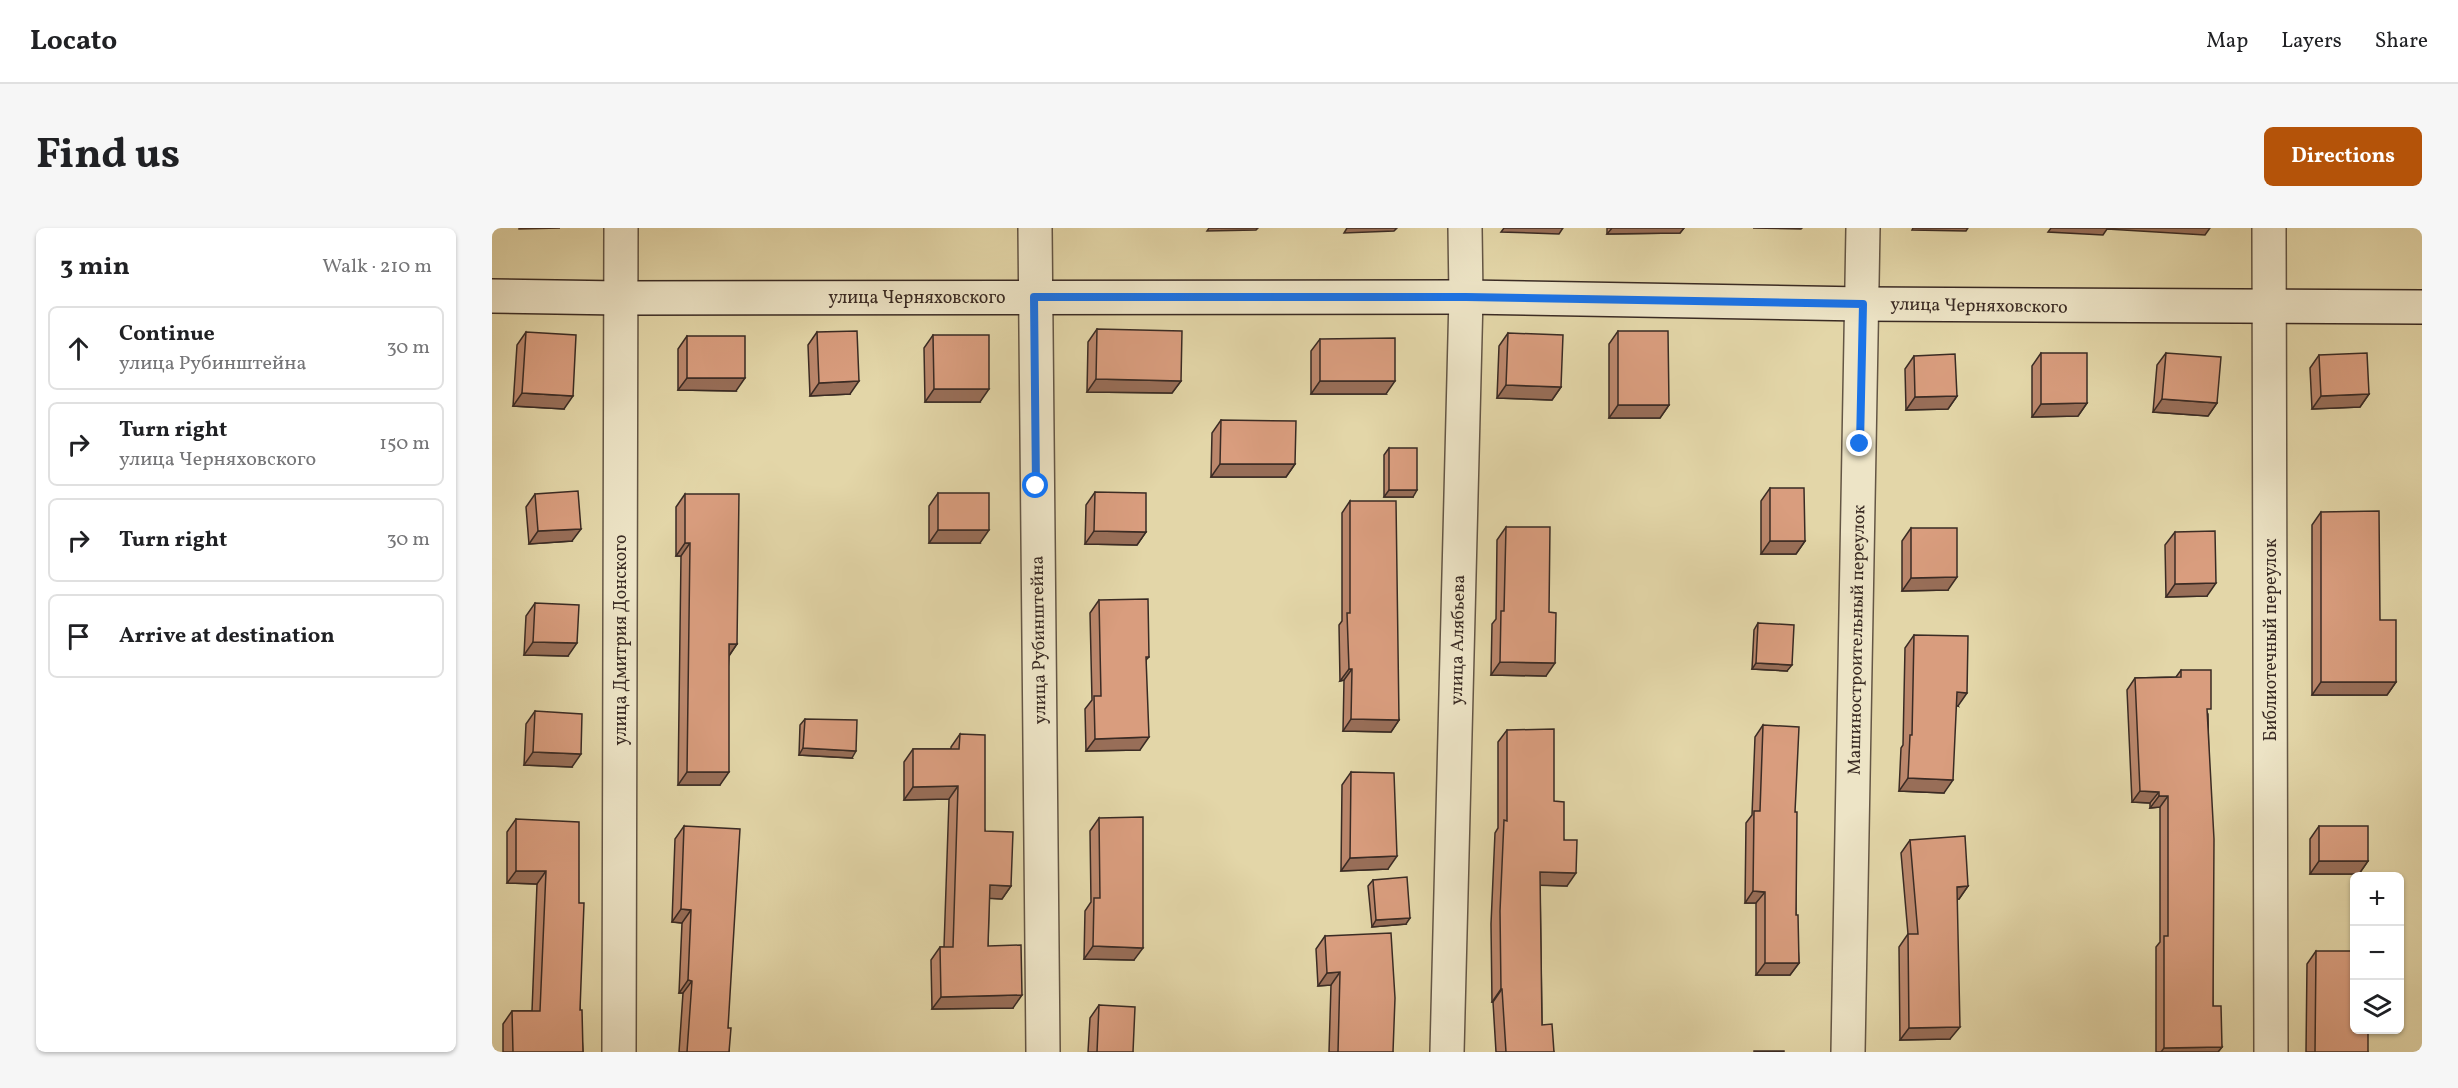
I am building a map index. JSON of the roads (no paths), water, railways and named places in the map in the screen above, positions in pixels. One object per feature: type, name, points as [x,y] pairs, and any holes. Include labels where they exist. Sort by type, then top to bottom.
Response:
[{"type":"street","name":"улица Дмитрия Донского","points":[[619,1052],[621,228]]},
{"type":"street","name":"улица Рубинштейна","points":[[1035,228],[1042,1052]]},
{"type":"street","name":"улица Алябьева","points":[[1447,1052],[1466,297],[1465,228]]},
{"type":"street","name":"Машиностроительный переулок","points":[[1848,1052],[1863,228]]},
{"type":"street","name":"Библиотечный переулок","points":[[2269,228],[2271,1052]]},
{"type":"street","name":"улица Черняховского","points":[[492,296],[620,298],[1466,297],[1863,304],[2422,307]]}]
